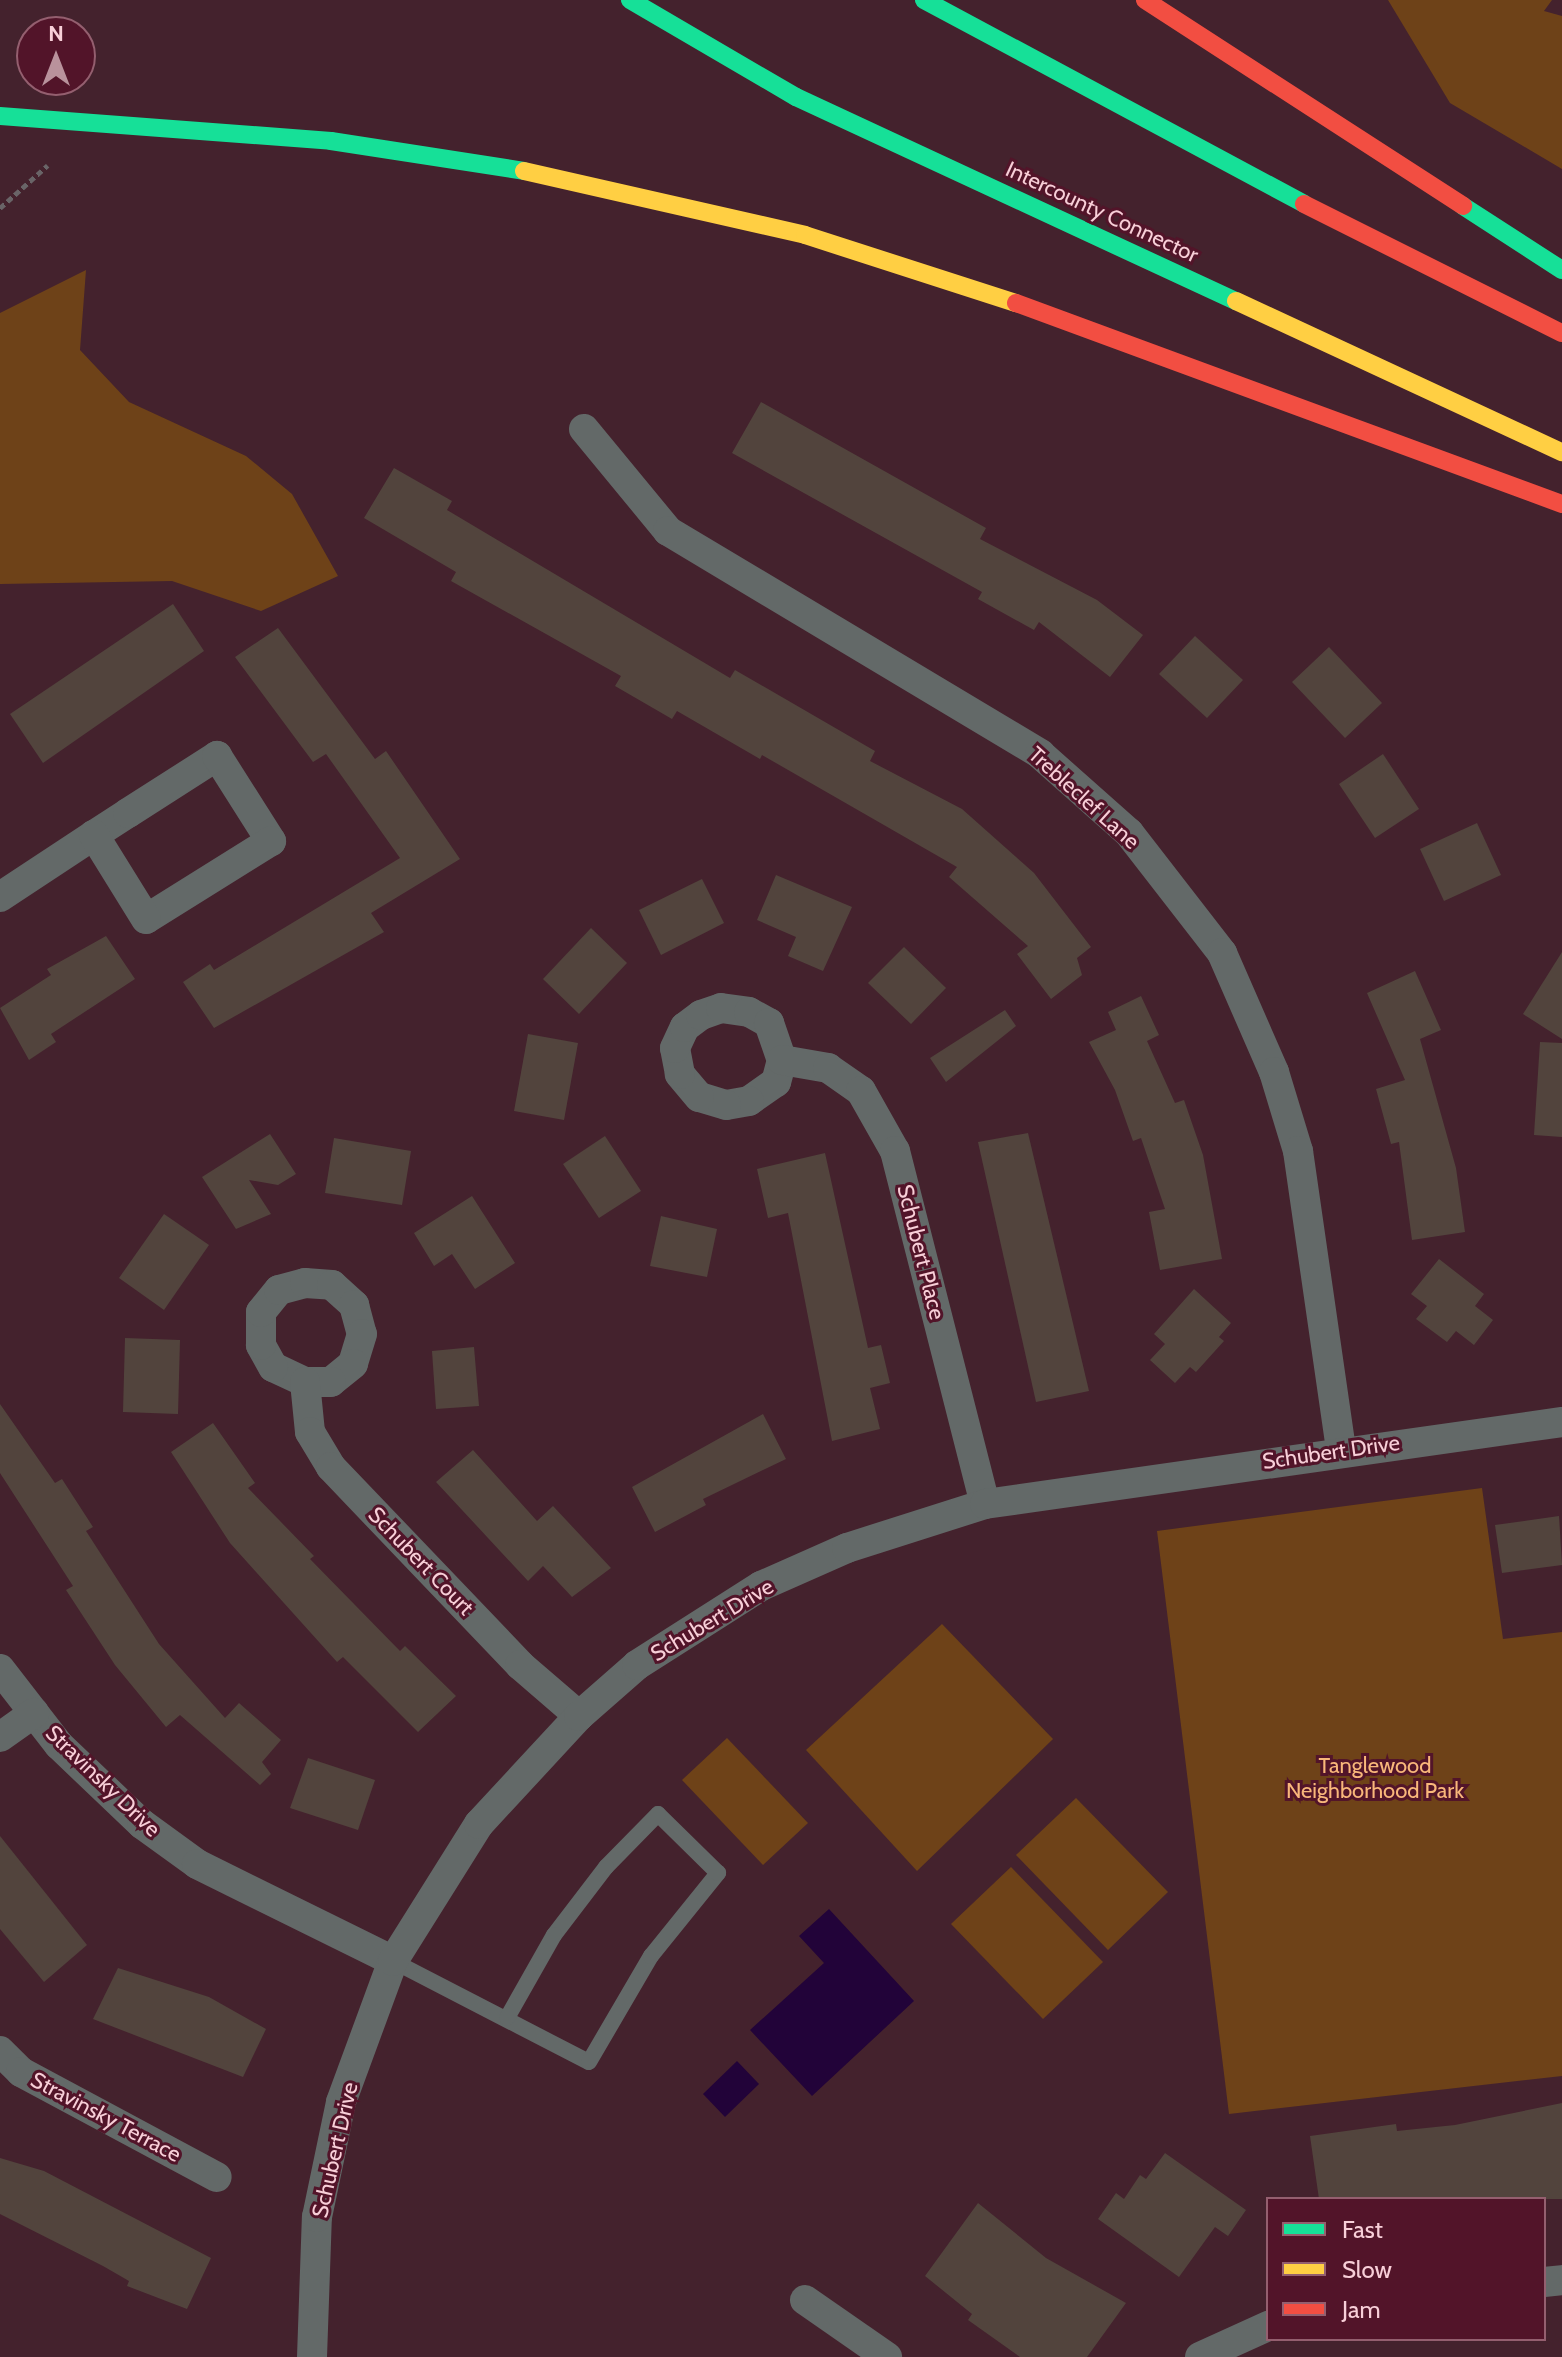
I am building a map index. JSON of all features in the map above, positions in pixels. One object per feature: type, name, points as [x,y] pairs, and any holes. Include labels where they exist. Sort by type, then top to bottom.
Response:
[{"type":"highway","name":"Intercounty Connector","points":[[630,0],[796,97],[1562,452]]},
{"type":"highway","points":[[924,0],[1364,236],[1562,333]]},
{"type":"highway","points":[[1145,0],[1562,270]]},
{"type":"highway","points":[[0,116],[331,141],[510,168],[790,232],[1043,312],[1562,504]]},
{"type":"street","name":"Trebleclef Lane","points":[[584,429],[668,531],[1040,754],[1129,833],[1222,953],[1274,1072],[1298,1151],[1341,1450]]},
{"type":"street","points":[[0,897],[94,835],[217,756],[271,841],[146,919],[94,835]]},
{"type":"street","name":"Schubert Place","points":[[782,1060],[828,1068],[861,1091],[895,1151],[985,1504]]},
{"type":"street","name":"Schubert Court","points":[[305,1382],[310,1432],[331,1467],[520,1665],[579,1716]]},
{"type":"street","name":"Schubert Drive","points":[[312,2357],[317,2217],[341,2102],[393,1961],[479,1824],[579,1716],[637,1665],[761,1586],[847,1548],[985,1504],[1341,1450],[1562,1422]]},
{"type":"street","name":"Stravinsky Drive","points":[[0,1669],[34,1713],[142,1824],[197,1864],[393,1961]]},
{"type":"street","points":[[0,1737],[34,1713]]},
{"type":"street","name":"Stravinsky Terrace","points":[[0,2051],[21,2072],[217,2177]]},
{"type":"street","points":[[805,2300],[887,2357]]},
{"type":"street","points":[[1200,2357],[1266,2327]]},
{"type":"lane","points":[[393,1961],[589,2062],[651,1956],[718,1873],[658,1814],[606,1867],[554,1935],[507,2018]]},
{"type":"path","points":[[0,208],[48,165]]},
{"type":"green space","points":[[1388,0],[1552,0],[1544,11],[1562,16],[1562,169],[1450,103]]},
{"type":"green space","points":[[86,270],[80,350],[129,402],[246,456],[292,494],[338,576],[261,611],[172,581],[0,584],[0,313]]},
{"type":"green space","name":"Tanglewood Neighborhood Park","points":[[1482,1488],[1503,1639],[1562,1632],[1562,2076],[1229,2114],[1157,1531]]},
{"type":"green space","points":[[942,1624],[1053,1739],[917,1871],[806,1750]]},
{"type":"green space","points":[[727,1738],[808,1823],[763,1865],[682,1780]]},
{"type":"green space","points":[[1076,1798],[1168,1892],[1108,1950],[1016,1855]]},
{"type":"green space","points":[[1011,1867],[1103,1962],[1043,2019],[951,1924]]},
{"type":"shaded area","points":[[829,1909],[914,2001],[812,2096],[750,2030],[824,1963],[799,1936]]},
{"type":"shaded area","points":[[737,2061],[759,2084],[725,2117],[703,2094]]},
{"type":"building","points":[[761,402],[986,528],[980,539],[1097,600],[1143,635],[1110,677],[1039,622],[1034,630],[978,599],[982,592],[732,453]]},
{"type":"building","points":[[394,468],[452,501],[447,510],[730,678],[735,670],[875,751],[870,761],[962,809],[1034,873],[1091,947],[1077,958],[1082,975],[1051,999],[1017,954],[1028,946],[949,877],[957,867],[762,755],[760,759],[677,711],[672,719],[615,686],[621,676],[451,581],[456,572],[364,518]]},
{"type":"building","points":[[173,604],[204,651],[43,763],[10,714]]},
{"type":"building","points":[[278,628],[375,759],[386,751],[460,859],[371,913],[384,932],[214,1028],[183,982],[210,964],[214,970],[400,858],[326,754],[313,762],[235,657]]},
{"type":"building","points":[[1195,636],[1243,680],[1207,718],[1159,674]]},
{"type":"building","points":[[1329,647],[1382,703],[1345,738],[1292,682]]},
{"type":"building","points":[[1383,754],[1419,809],[1375,838],[1339,784]]},
{"type":"building","points":[[1477,823],[1501,875],[1444,901],[1420,849]]},
{"type":"building","points":[[776,875],[852,907],[823,971],[788,956],[796,937],[757,920]]},
{"type":"building","points":[[702,879],[724,923],[661,955],[639,910]]},
{"type":"building","points":[[591,928],[627,963],[579,1014],[543,979]]},
{"type":"building","points":[[106,936],[135,979],[51,1034],[56,1042],[29,1060],[0,1008],[51,975],[47,969]]},
{"type":"building","points":[[904,947],[946,988],[911,1024],[868,983]]},
{"type":"building","points":[[1562,952],[1562,1039],[1523,1014]]},
{"type":"building","points":[[1415,971],[1441,1030],[1420,1039],[1456,1168],[1465,1232],[1412,1240],[1399,1142],[1391,1144],[1376,1089],[1405,1080],[1367,993]]},
{"type":"building","points":[[1141,996],[1159,1035],[1147,1041],[1175,1103],[1184,1100],[1203,1155],[1222,1259],[1160,1270],[1149,1212],[1165,1209],[1141,1138],[1133,1141],[1115,1090],[1089,1042],[1116,1030],[1108,1012]]},
{"type":"building","points":[[1005,1010],[1016,1026],[946,1082],[930,1058]]},
{"type":"building","points":[[528,1034],[578,1043],[564,1120],[514,1111]]},
{"type":"building","points":[[1540,1042],[1562,1043],[1562,1137],[1534,1135]]},
{"type":"building","points":[[1028,1133],[1089,1391],[1036,1402],[978,1142]]},
{"type":"building","points":[[270,1134],[296,1174],[278,1185],[249,1180],[271,1214],[236,1229],[202,1177]]},
{"type":"building","points":[[605,1136],[641,1191],[599,1218],[563,1164]]},
{"type":"building","points":[[334,1138],[411,1151],[402,1205],[325,1193]]},
{"type":"building","points":[[825,1153],[868,1348],[881,1345],[890,1383],[870,1388],[880,1429],[832,1441],[788,1213],[768,1218],[757,1169]]},
{"type":"building","points":[[472,1196],[515,1263],[475,1289],[452,1254],[434,1266],[414,1233]]},
{"type":"building","points":[[164,1214],[209,1245],[164,1310],[119,1278]]},
{"type":"building","points":[[661,1216],[717,1229],[707,1277],[650,1266]]},
{"type":"building","points":[[1439,1259],[1484,1294],[1475,1306],[1493,1320],[1474,1345],[1456,1331],[1447,1342],[1416,1319],[1427,1306],[1411,1294]]},
{"type":"building","points":[[1194,1289],[1231,1323],[1219,1337],[1224,1341],[1196,1372],[1190,1367],[1175,1383],[1150,1360],[1165,1344],[1154,1334]]},
{"type":"building","points":[[125,1338],[180,1340],[178,1414],[123,1412]]},
{"type":"building","points":[[474,1347],[479,1406],[436,1409],[432,1351]]},
{"type":"building","points":[[0,1404],[55,1483],[62,1479],[93,1527],[86,1531],[159,1644],[225,1718],[239,1703],[281,1740],[262,1762],[271,1774],[260,1785],[180,1715],[166,1727],[115,1665],[66,1590],[73,1586],[0,1473]]},
{"type":"building","points":[[763,1414],[786,1459],[703,1499],[706,1505],[655,1532],[632,1487]]},
{"type":"building","points":[[213,1423],[255,1483],[248,1488],[314,1556],[310,1559],[400,1651],[405,1646],[456,1696],[418,1732],[343,1657],[337,1662],[230,1543],[171,1452]]},
{"type":"building","points":[[473,1450],[537,1521],[553,1506],[611,1568],[572,1597],[543,1566],[528,1581],[436,1482]]},
{"type":"building","points":[[1559,1516],[1562,1565],[1502,1573],[1495,1525]]},
{"type":"building","points":[[308,1758],[375,1780],[358,1830],[290,1808]]},
{"type":"building","points":[[0,1836],[87,1945],[44,1982],[0,1929]]},
{"type":"building","points":[[118,1968],[209,1997],[266,2029],[243,2077],[93,2019]]},
{"type":"building","points":[[1562,2103],[1562,2199],[1319,2197],[1310,2136],[1396,2124],[1397,2131],[1455,2125]]},
{"type":"building","points":[[1165,2153],[1246,2210],[1228,2236],[1215,2227],[1179,2277],[1098,2219],[1116,2193],[1124,2199],[1140,2175],[1146,2179]]},
{"type":"building","points":[[0,2158],[44,2171],[211,2258],[187,2309],[127,2286],[129,2281],[103,2266],[0,2214]]},
{"type":"building","points":[[978,2203],[1046,2258],[1126,2303],[1087,2357],[1020,2357],[968,2320],[972,2314],[925,2276]]},
{"type":"traffic: fast","points":[[630,0],[796,97],[1236,301]]},
{"type":"traffic: fast","points":[[924,0],[1304,204]]},
{"type":"traffic: fast","points":[[0,116],[331,141],[524,171]]},
{"type":"traffic: fast","points":[[1463,206],[1562,270]]},
{"type":"traffic: slow","points":[[524,171],[805,235],[1016,303]]},
{"type":"traffic: slow","points":[[1236,301],[1562,452]]},
{"type":"traffic: jam","points":[[1145,0],[1463,206]]},
{"type":"traffic: jam","points":[[1304,204],[1562,333]]},
{"type":"traffic: jam","points":[[1016,303],[1562,504]]}]
